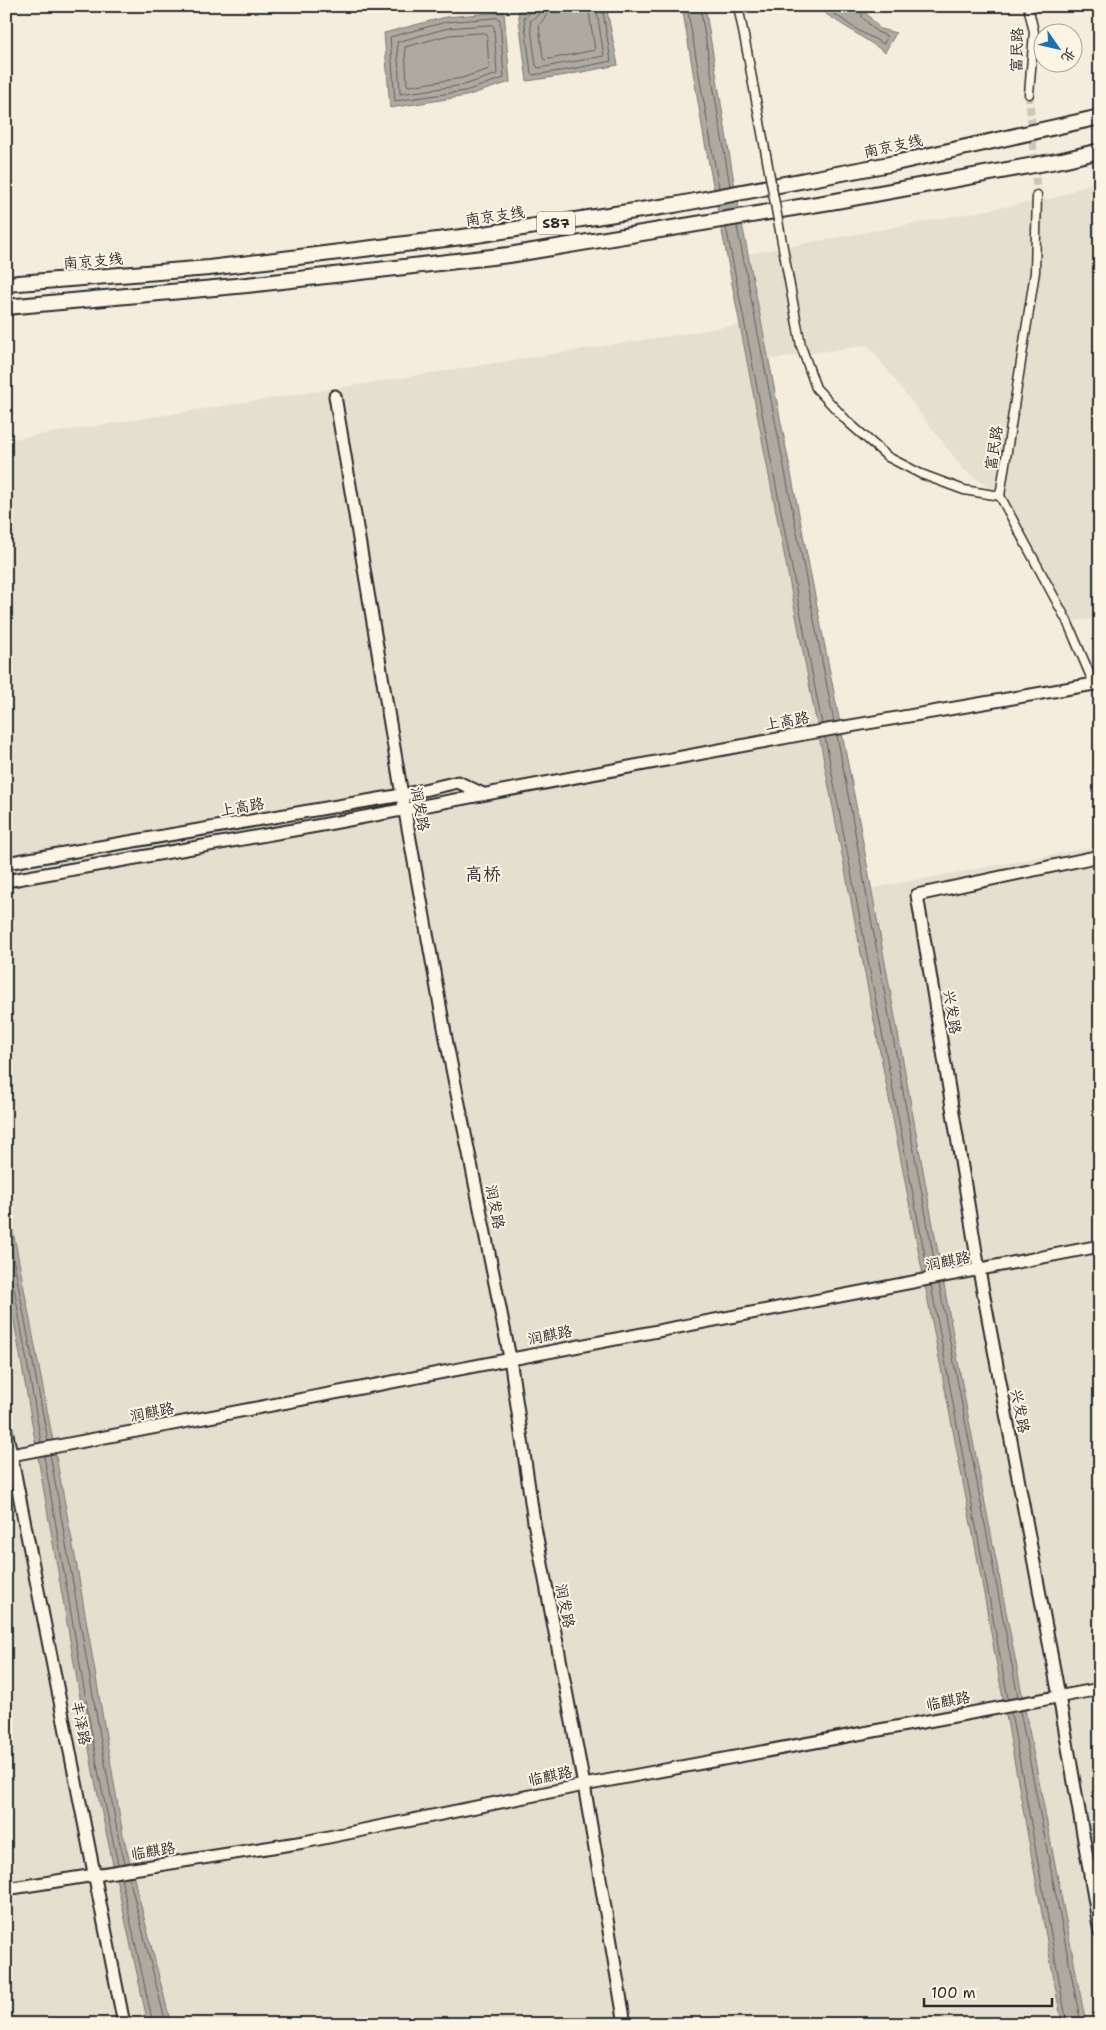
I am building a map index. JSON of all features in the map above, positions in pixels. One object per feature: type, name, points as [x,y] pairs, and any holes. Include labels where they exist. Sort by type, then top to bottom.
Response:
[{"type":"highway","name":"南京支线","points":[[6,284],[219,267],[470,236],[655,208],[895,163],[1100,117]]},
{"type":"highway","name":"S87","points":[[6,307],[247,285],[508,255],[836,201],[1062,160],[1100,151]]},
{"type":"street","points":[[738,6],[801,346],[816,388],[848,422],[888,457],[921,474],[964,490],[1000,496],[1067,621],[1097,684]]},
{"type":"street","name":"富民路","points":[[1028,6],[1034,32],[1029,94]]},
{"type":"street","name":"富民路","points":[[1000,496],[1035,272],[1037,195]]},
{"type":"street","name":"润发路","points":[[335,396],[404,808],[447,1044],[510,1358],[534,1522],[584,1785],[626,2024]]},
{"type":"street","name":"上高路","points":[[6,881],[322,825],[804,734],[1097,684]]},
{"type":"street","name":"上高路","points":[[6,863],[402,795],[458,782],[481,794]]},
{"type":"street","name":"兴发路","points":[[1100,856],[917,895],[979,1270],[1100,1932]]},
{"type":"street","name":"润麒路","points":[[9,1456],[510,1358],[1100,1246]]},
{"type":"street","name":"丰泽路","points":[[6,1429],[9,1456],[96,1876],[124,2024]]},
{"type":"street","name":"临麒路","points":[[6,1889],[304,1842],[584,1785],[1100,1689]]},
{"type":"shaded area","points":[[1100,179],[1100,619],[1067,621],[1000,496],[963,469],[868,345],[765,360],[868,889],[1100,846],[1100,2024],[6,2024],[6,440],[757,322],[748,254],[1058,197]]},
{"type":"water","points":[[539,6],[606,6],[618,65],[527,81],[518,11]]},
{"type":"water","points":[[682,6],[705,6],[735,188],[858,815],[965,1400],[1086,2024],[1062,2024],[976,1550],[704,138]]},
{"type":"water","points":[[823,6],[867,6],[866,13],[880,29],[896,33],[885,52],[826,14]]},
{"type":"water","points":[[504,12],[510,82],[466,96],[390,108],[384,33],[446,17]]},
{"type":"water","points":[[6,1194],[77,1567],[123,1835],[171,2024],[148,2024],[94,1777],[6,1275]]},
{"type":"tunnel","points":[[1029,94],[1037,195]]},
{"type":"district","name":"高桥","points":[[483,874]]}]
